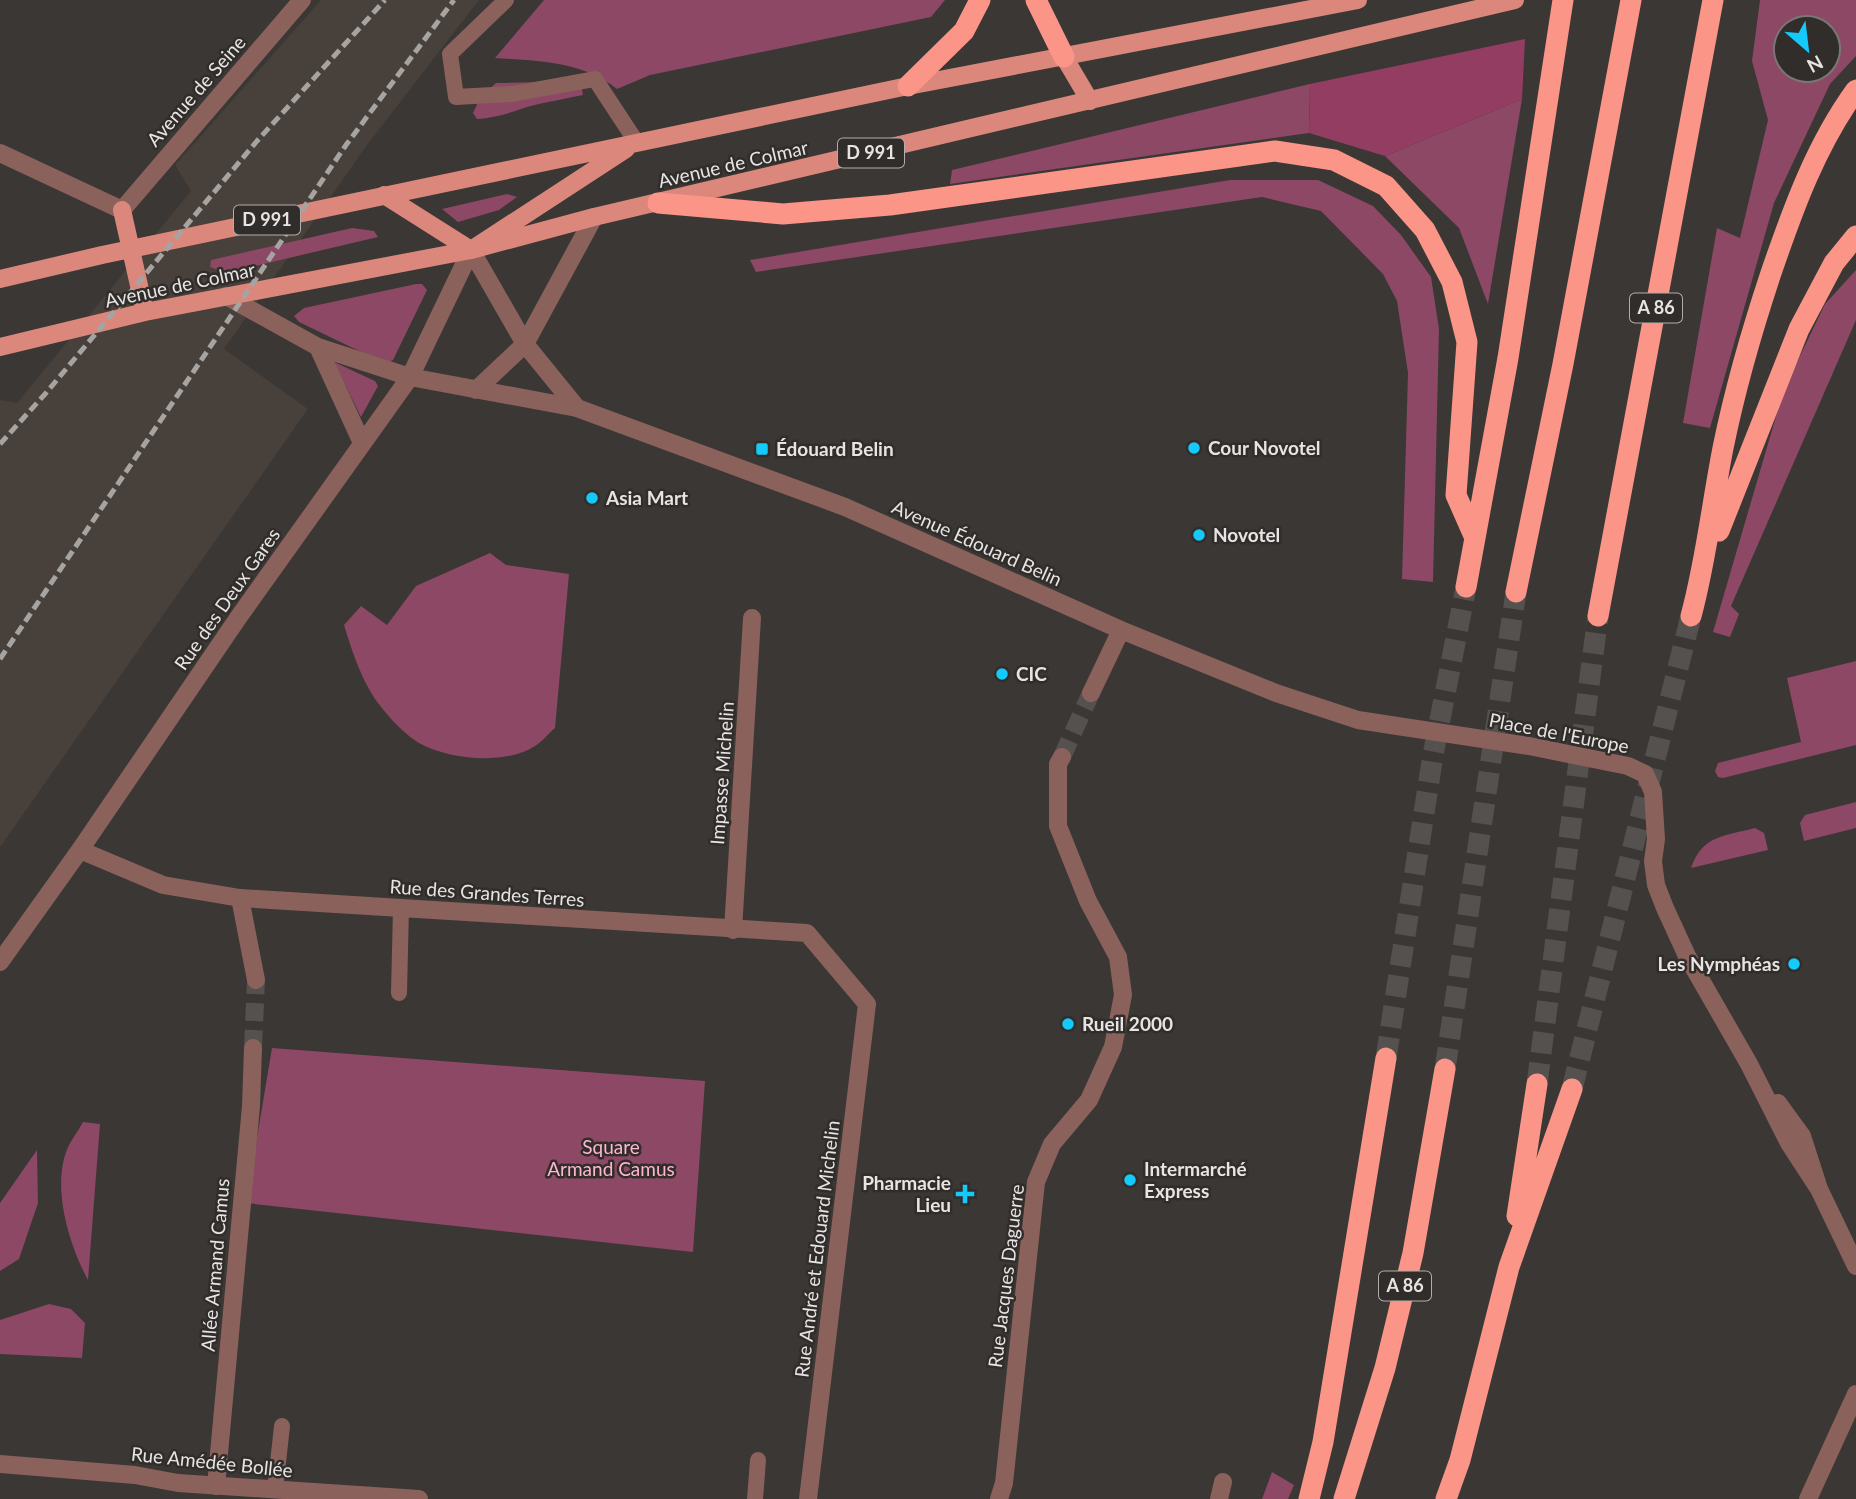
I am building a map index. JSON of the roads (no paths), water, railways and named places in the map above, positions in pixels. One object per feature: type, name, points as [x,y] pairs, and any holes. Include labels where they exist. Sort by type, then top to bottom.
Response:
[{"type":"highway","points":[[908,86],[964,31],[980,0]]},
{"type":"highway","points":[[1036,0],[1064,57]]},
{"type":"highway","points":[[1466,587],[1508,358],[1563,0]]},
{"type":"highway","points":[[1516,592],[1563,364],[1631,0]]},
{"type":"highway","name":"A 86","points":[[1598,616],[1713,0]]},
{"type":"highway","points":[[1702,576],[1723,447],[1753,327],[1810,168],[1841,110],[1856,90]]},
{"type":"highway","points":[[657,203],[783,214],[890,205],[1275,151],[1334,160],[1386,186],[1425,230],[1452,282],[1467,342],[1456,495],[1475,538]]},
{"type":"highway","points":[[1691,616],[1702,576],[1799,329],[1834,263],[1856,236]]},
{"type":"highway","points":[[1309,1499],[1323,1442],[1386,1058]]},
{"type":"highway","name":"A 86","points":[[1344,1499],[1385,1368],[1413,1252],[1445,1069]]},
{"type":"highway","points":[[1509,1267],[1537,1084]]},
{"type":"highway","points":[[1446,1499],[1460,1460],[1509,1267],[1572,1089]]},
{"type":"main road","name":"Avenue de Colmar","points":[[0,279],[384,195],[908,86],[1358,0]]},
{"type":"main road","name":"Avenue de Colmar","points":[[0,346],[145,312],[471,250],[594,217],[1514,0]]},
{"type":"main road","points":[[1064,57],[1090,100]]},
{"type":"main road","points":[[384,195],[471,250],[637,143]]},
{"type":"main road","points":[[122,210],[145,312]]},
{"type":"street","name":"Avenue de Seine","points":[[122,210],[302,0]]},
{"type":"street","points":[[0,153],[122,210]]},
{"type":"street","points":[[476,390],[526,344],[594,217]]},
{"type":"street","points":[[471,250],[526,344],[577,408]]},
{"type":"street","name":"Rue des Deux Gares","points":[[0,962],[238,618],[410,377],[471,250]]},
{"type":"street","name":"Avenue Édouard Belin","points":[[226,296],[318,347],[410,377],[577,408],[845,507],[1121,630],[1276,693],[1358,720]]},
{"type":"street","points":[[318,347],[362,443]]},
{"type":"street","name":"Impasse Michelin","points":[[733,930],[752,618]]},
{"type":"street","points":[[1091,693],[1121,630]]},
{"type":"street","name":"Place de l'Europe","points":[[1358,720],[1529,746],[1628,766],[1644,774],[1653,792],[1656,839],[1653,861],[1656,885],[1687,956],[1749,1064],[1789,1143],[1819,1189],[1856,1266]]},
{"type":"street","name":"Rue Jacques Daguerre","points":[[999,1499],[1004,1483],[1036,1182],[1052,1144],[1089,1100],[1113,1047],[1123,995],[1118,957],[1088,901],[1058,826],[1058,764],[1062,757]]},
{"type":"street","name":"Rue des Grandes Terres","points":[[80,850],[163,885],[240,898],[807,933],[867,1004]]},
{"type":"street","points":[[240,898],[256,981]]},
{"type":"street","name":"Rue André et Edouard Michelin","points":[[808,1499],[867,1004]]},
{"type":"street","name":"Allée Armand Camus","points":[[216,1486],[251,1106],[253,1048]]},
{"type":"street","points":[[1808,1499],[1856,1394]]},
{"type":"street","name":"Rue Amédée Bollée","points":[[0,1464],[135,1475],[177,1491],[216,1486],[419,1499]]},
{"type":"lane","points":[[506,0],[450,54],[456,97],[512,94],[594,79],[637,143]]},
{"type":"lane","points":[[399,993],[401,908]]},
{"type":"lane","points":[[275,1490],[282,1426]]},
{"type":"lane","points":[[755,1499],[758,1460]]},
{"type":"tunnel","points":[[1386,1058],[1433,755],[1466,587]]},
{"type":"tunnel","points":[[1445,1069],[1516,592]]},
{"type":"tunnel","points":[[1537,1084],[1598,616]]},
{"type":"tunnel","points":[[1572,1089],[1691,616]]},
{"type":"tunnel","points":[[1062,757],[1091,693]]},
{"type":"tunnel","points":[[253,1048],[256,980]]},
{"type":"railway","points":[[0,444],[257,141],[385,0]]},
{"type":"railway","points":[[0,659],[346,145],[454,0]]},
{"type":"place","name":"Cour Novotel","points":[[1194,448]]},
{"type":"place","name":"Édouard Belin","points":[[762,449]]},
{"type":"place","name":"Asia Mart","points":[[592,498]]},
{"type":"place","name":"Novotel","points":[[1199,535]]},
{"type":"place","name":"CIC","points":[[1002,674]]},
{"type":"place","name":"Les Nymphéas","points":[[1794,964]]},
{"type":"place","name":"Rueil 2000","points":[[1068,1024]]},
{"type":"place","name":"Intermarché Express","points":[[1130,1180]]},
{"type":"place","name":"Pharmacie Lieu","points":[[965,1194]]},
{"type":"park label","name":"Square Armand Camus","points":[[611,1158]]}]
